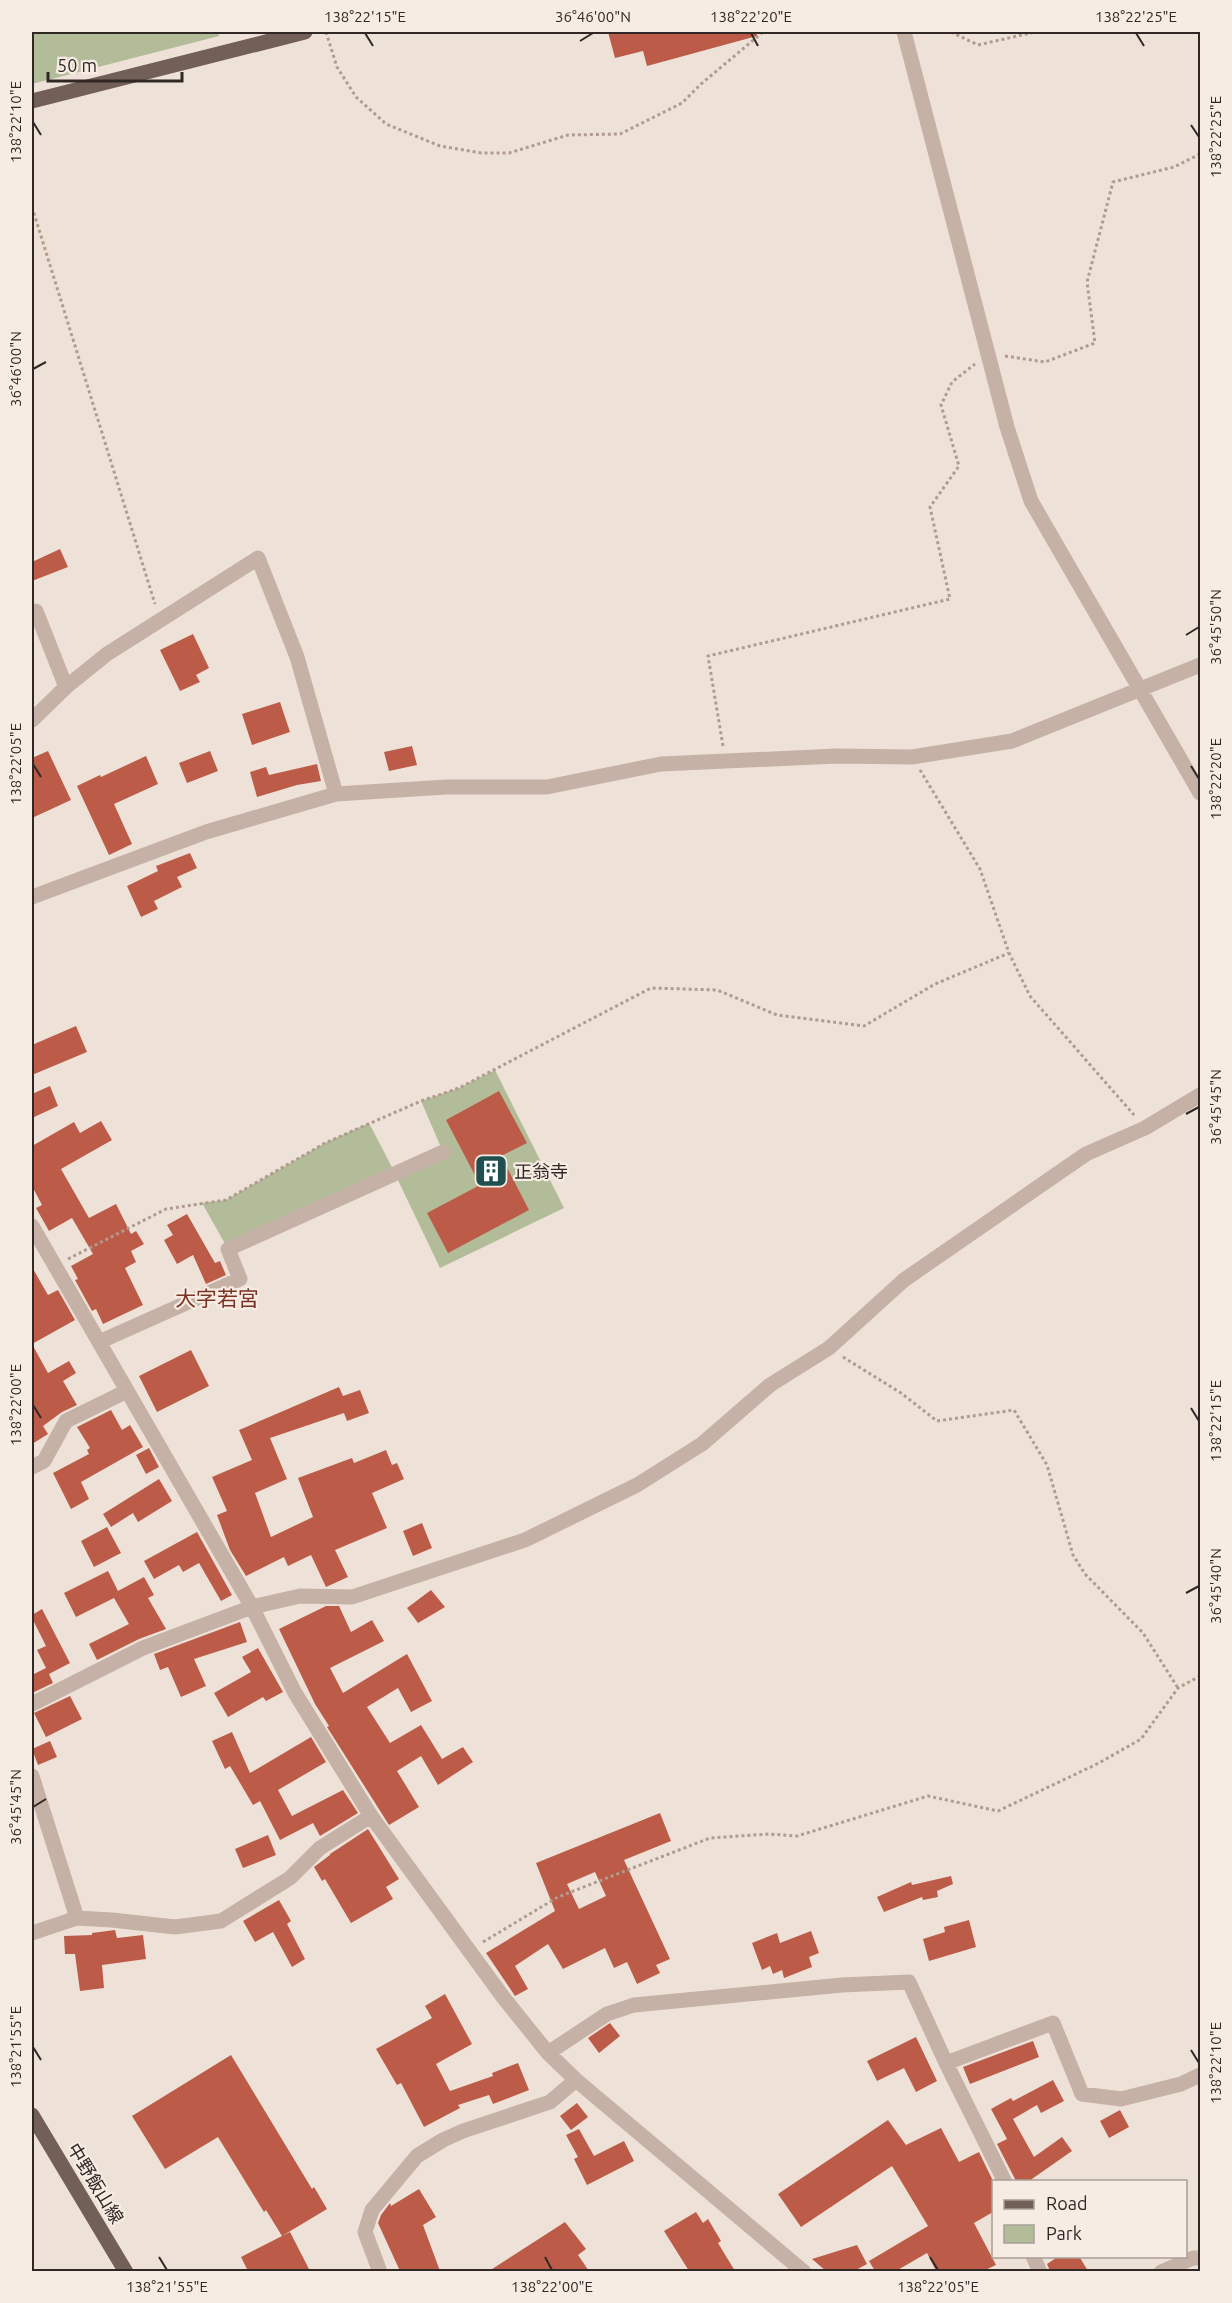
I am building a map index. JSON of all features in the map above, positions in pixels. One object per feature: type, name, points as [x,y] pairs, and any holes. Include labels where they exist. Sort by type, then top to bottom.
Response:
[{"type":"main road","points":[[32,101],[305,32]]},
{"type":"main road","name":"中野飯山線","points":[[32,2115],[126,2271]]},
{"type":"street","points":[[904,32],[1007,427],[1031,501],[1200,793]]},
{"type":"street","points":[[32,720],[66,687],[107,654],[258,558],[297,657],[336,794]]},
{"type":"street","points":[[32,613],[36,611],[66,687]]},
{"type":"street","points":[[32,897],[206,832],[336,794],[446,787],[547,787],[661,764],[837,756],[912,757],[1012,741],[1200,665]]},
{"type":"street","points":[[32,1704],[143,1648],[252,1607],[300,1596],[352,1597],[525,1540],[638,1485],[702,1444],[770,1385],[829,1348],[903,1280],[1086,1154],[1145,1128],[1200,1095]]},
{"type":"street","points":[[99,1342],[240,1278],[228,1249],[443,1152]]},
{"type":"street","points":[[32,1226],[252,1607],[295,1694],[371,1816],[469,1951],[548,2053],[576,2080],[804,2271]]},
{"type":"street","points":[[32,1467],[44,1461],[66,1421],[127,1391]]},
{"type":"street","points":[[32,1776],[77,1918]]},
{"type":"street","points":[[32,1933],[77,1918],[175,1927],[221,1921],[290,1878],[320,1848],[371,1816]]},
{"type":"street","points":[[548,2053],[607,2014],[634,2005],[842,1985],[909,1982],[945,2063],[1004,2180]]},
{"type":"street","points":[[945,2063],[1053,2023],[1082,2094],[1121,2099],[1181,2084],[1200,2074]]},
{"type":"street","points":[[380,2271],[365,2232],[372,2210],[417,2156],[443,2139],[550,2102],[576,2080]]},
{"type":"street","points":[[1161,2271],[1193,2258],[1200,2259]]},
{"type":"path","points":[[326,32],[337,67],[356,97],[386,124],[440,146],[491,153],[509,153],[568,135],[620,134],[682,103],[763,32]]},
{"type":"path","points":[[951,32],[978,45],[1035,32]]},
{"type":"path","points":[[726,761],[708,656],[950,599],[930,507],[959,466],[940,405],[952,382],[988,353],[1045,362],[1095,344],[1087,282],[1113,182],[1174,167],[1200,154]]},
{"type":"path","points":[[32,207],[160,621]]},
{"type":"path","points":[[912,757],[980,869],[1009,953],[1030,996],[1145,1128]]},
{"type":"path","points":[[54,1266],[166,1209],[226,1200],[324,1143],[421,1101],[459,1088],[651,988],[717,990],[777,1015],[864,1026],[935,984],[1009,953]]},
{"type":"path","points":[[829,1348],[901,1393],[937,1421],[1014,1410],[1047,1465],[1073,1555],[1085,1574],[1143,1634],[1179,1688]]},
{"type":"path","points":[[469,1951],[558,1897],[710,1838],[769,1834],[797,1836],[928,1796],[998,1811],[1099,1763],[1140,1738],[1179,1688],[1200,1676]]},
{"type":"green space","points":[[32,32],[218,32],[219,36],[32,84]]},
{"type":"green space","points":[[495,1070],[564,1208],[440,1268],[395,1174],[228,1249],[202,1203],[226,1200],[325,1143],[369,1123],[395,1173],[443,1152],[421,1101],[459,1088]]},
{"type":"building","points":[[608,32],[757,32],[757,36],[647,66],[643,51],[615,58]]},
{"type":"building","points":[[60,549],[68,567],[32,581],[32,562]]},
{"type":"building","points":[[193,634],[209,668],[196,675],[200,682],[180,691],[160,650]]},
{"type":"building","points":[[280,702],[290,732],[252,745],[242,714]]},
{"type":"building","points":[[412,746],[417,765],[389,771],[384,752]]},
{"type":"building","points":[[48,751],[71,800],[32,818],[32,758]]},
{"type":"building","points":[[210,751],[218,771],[187,783],[179,763]]},
{"type":"building","points":[[146,756],[158,784],[114,804],[132,844],[109,855],[77,786]]},
{"type":"building","points":[[317,764],[321,781],[297,785],[257,797],[250,772],[266,767],[269,775]]},
{"type":"building","points":[[190,853],[197,868],[177,877],[182,887],[154,901],[158,909],[141,917],[127,886],[158,871],[156,866]]},
{"type":"building","points":[[76,1026],[87,1052],[32,1075],[32,1045]]},
{"type":"building","points":[[50,1086],[58,1106],[32,1118],[32,1094]]},
{"type":"building","name":"正翁寺","points":[[499,1091],[527,1143],[501,1156],[529,1210],[448,1253],[427,1213],[480,1185],[446,1120]]},
{"type":"building","points":[[101,1121],[112,1140],[61,1169],[89,1218],[116,1204],[131,1234],[136,1231],[144,1244],[131,1251],[136,1262],[125,1268],[143,1305],[103,1324],[96,1309],[92,1311],[75,1280],[78,1279],[71,1266],[93,1254],[72,1218],[49,1231],[36,1208],[42,1205],[32,1186],[32,1146],[74,1122],[80,1133]]},
{"type":"building","points":[[187,1214],[215,1263],[220,1261],[226,1275],[206,1284],[193,1255],[177,1264],[164,1240],[173,1235],[167,1225]]},
{"type":"building","points":[[32,1267],[48,1295],[58,1290],[75,1320],[32,1344]]},
{"type":"building","points":[[32,1344],[48,1373],[69,1361],[76,1373],[63,1381],[77,1405],[62,1412],[43,1426],[48,1434],[32,1444]]},
{"type":"building","points":[[191,1350],[209,1386],[157,1412],[139,1376]]},
{"type":"building","points":[[339,1387],[343,1396],[360,1390],[369,1413],[347,1421],[344,1413],[270,1438],[287,1479],[255,1493],[271,1537],[313,1517],[298,1478],[352,1458],[354,1463],[386,1450],[392,1465],[397,1463],[404,1479],[372,1493],[387,1528],[335,1550],[348,1577],[326,1587],[311,1555],[288,1566],[284,1557],[246,1576],[230,1550],[217,1515],[227,1511],[212,1477],[252,1460],[239,1430]]},
{"type":"building","points":[[111,1410],[122,1430],[130,1425],[143,1447],[81,1482],[89,1499],[71,1509],[53,1473],[89,1454],[87,1450],[90,1448],[77,1427]]},
{"type":"building","points":[[149,1448],[159,1467],[146,1474],[136,1455]]},
{"type":"building","points":[[159,1479],[172,1501],[138,1522],[133,1513],[111,1527],[103,1514]]},
{"type":"building","points":[[422,1523],[432,1548],[413,1556],[403,1531]]},
{"type":"building","points":[[107,1527],[121,1553],[94,1567],[81,1541]]},
{"type":"building","points":[[197,1532],[232,1595],[221,1601],[199,1563],[183,1572],[179,1565],[154,1579],[144,1561]]},
{"type":"building","points":[[108,1571],[118,1591],[144,1577],[154,1595],[148,1598],[166,1629],[139,1639],[97,1660],[89,1644],[129,1624],[114,1598],[76,1617],[64,1593]]},
{"type":"building","points":[[431,1590],[445,1607],[418,1623],[407,1608]]},
{"type":"building","points":[[326,1606],[339,1606],[351,1632],[372,1620],[384,1641],[330,1668],[343,1693],[407,1654],[432,1701],[411,1712],[398,1688],[367,1707],[390,1743],[421,1725],[442,1759],[463,1747],[473,1762],[438,1785],[421,1756],[397,1771],[419,1807],[389,1825],[327,1727],[329,1726],[315,1704],[279,1629]]},
{"type":"building","points":[[42,1609],[70,1663],[49,1674],[53,1683],[32,1693],[32,1675],[46,1668],[37,1650],[46,1646],[32,1618],[32,1615]]},
{"type":"building","points":[[240,1622],[247,1642],[194,1659],[206,1686],[181,1697],[168,1667],[160,1670],[154,1654]]},
{"type":"building","points":[[258,1648],[283,1692],[266,1701],[263,1697],[228,1717],[214,1693],[251,1672],[242,1657]]},
{"type":"building","points":[[70,1696],[82,1719],[46,1737],[34,1713]]},
{"type":"building","points":[[232,1732],[250,1773],[311,1737],[326,1762],[278,1790],[292,1816],[343,1790],[358,1813],[320,1836],[313,1823],[280,1840],[260,1801],[253,1805],[230,1766],[225,1769],[212,1741]]},
{"type":"building","points":[[50,1741],[57,1757],[38,1765],[32,1749]]},
{"type":"building","points":[[660,1813],[671,1841],[624,1860],[670,1959],[656,1965],[660,1973],[637,1984],[627,1962],[614,1968],[605,1948],[563,1969],[548,1944],[515,1966],[528,1989],[515,1996],[486,1953],[555,1911],[536,1863]],"holes":[[[595,1872],[606,1896],[579,1909],[567,1884]]]},
{"type":"building","points":[[368,1829],[399,1879],[386,1887],[393,1899],[351,1923],[325,1879],[322,1881],[314,1867]]},
{"type":"building","points":[[268,1835],[276,1855],[243,1868],[235,1849]]},
{"type":"building","points":[[951,1876],[953,1884],[937,1891],[938,1897],[923,1900],[922,1897],[884,1912],[877,1897],[911,1882],[912,1885]]},
{"type":"building","points":[[279,1900],[291,1921],[287,1924],[305,1959],[292,1967],[273,1932],[255,1942],[243,1921]]},
{"type":"building","points":[[969,1920],[976,1947],[929,1961],[923,1939],[945,1932],[944,1927]]},
{"type":"building","points":[[115,1930],[117,1938],[143,1935],[146,1959],[102,1965],[104,1988],[80,1991],[75,1954],[65,1954],[64,1936],[92,1935],[92,1933]]},
{"type":"building","points":[[811,1931],[819,1953],[809,1957],[812,1967],[784,1978],[782,1970],[773,1974],[770,1966],[762,1970],[752,1943],[777,1933],[780,1943]]},
{"type":"building","points":[[445,1994],[472,2044],[436,2064],[450,2091],[493,2076],[492,2073],[518,2063],[529,2090],[493,2104],[489,2095],[458,2105],[460,2108],[424,2127],[401,2083],[397,2085],[376,2049],[432,2018],[425,2006]]},
{"type":"building","points":[[610,2023],[620,2036],[599,2053],[588,2038]]},
{"type":"building","points":[[916,2037],[937,2081],[916,2092],[904,2068],[877,2081],[867,2061]]},
{"type":"building","points":[[1033,2041],[1039,2057],[970,2084],[963,2067]]},
{"type":"building","points":[[231,2055],[312,2189],[314,2187],[327,2209],[282,2236],[266,2210],[264,2212],[218,2137],[165,2169],[132,2116]]},
{"type":"building","points":[[1053,2080],[1064,2101],[1041,2113],[1037,2105],[1013,2119],[1034,2157],[1062,2137],[1072,2151],[1030,2180],[1015,2180],[997,2144],[1007,2139],[991,2109],[1011,2098],[1013,2101]]},
{"type":"building","points":[[577,2103],[588,2117],[571,2130],[560,2116]]},
{"type":"building","points":[[1120,2110],[1129,2127],[1109,2138],[1100,2121]]},
{"type":"building","points":[[888,2120],[906,2145],[941,2128],[959,2162],[979,2152],[993,2180],[992,2213],[974,2223],[996,2265],[983,2271],[936,2271],[927,2253],[896,2271],[875,2271],[869,2261],[928,2226],[892,2166],[801,2227],[778,2194]]},
{"type":"building","points":[[579,2129],[594,2156],[624,2141],[634,2161],[587,2185],[574,2159],[578,2157],[566,2135]]},
{"type":"building","points":[[419,2189],[436,2217],[423,2225],[440,2271],[400,2271],[378,2223],[390,2203],[391,2206]]},
{"type":"building","points":[[696,2212],[703,2223],[708,2219],[721,2241],[718,2243],[735,2271],[689,2271],[664,2231]]},
{"type":"building","points":[[565,2222],[586,2249],[578,2255],[589,2271],[489,2271]]},
{"type":"building","points":[[290,2232],[310,2271],[248,2271],[241,2257]]},
{"type":"building","points":[[857,2245],[867,2264],[854,2271],[826,2271],[812,2259]]},
{"type":"building","points":[[1056,2258],[1080,2258],[1088,2271],[1050,2271],[1047,2264]]},
{"type":"place","name":"正翁寺","points":[[491,1171]]},
{"type":"district","name":"大字若宮","points":[[217,1298]]}]
